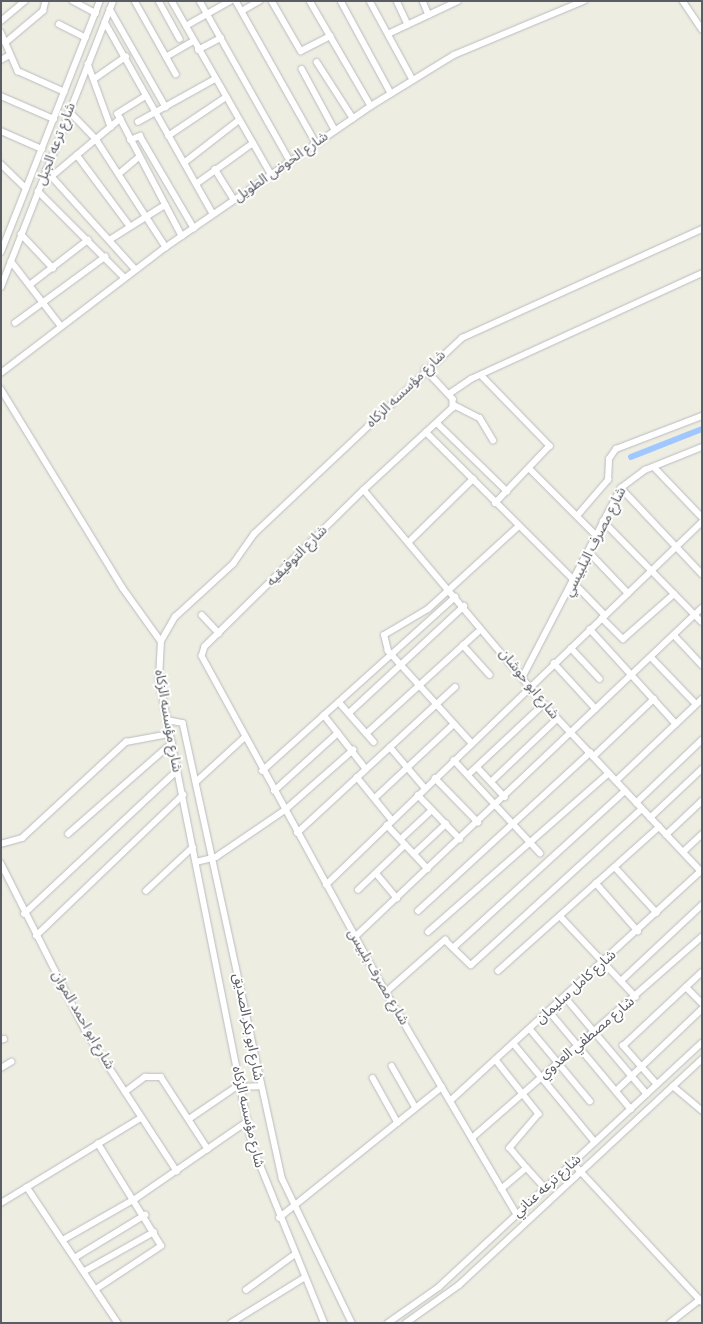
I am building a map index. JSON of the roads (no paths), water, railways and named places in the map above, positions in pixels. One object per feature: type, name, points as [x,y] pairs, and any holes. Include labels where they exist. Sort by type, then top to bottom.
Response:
[{"type":"street","points":[[1,21],[24,1]]},
{"type":"street","points":[[73,1],[96,13]]},
{"type":"street","name":"شارع ترعه الجبل","points":[[1,287],[21,234],[42,149],[100,1]]},
{"type":"street","name":"شارع ترعه الجبل","points":[[1,252],[33,187],[46,170],[113,1]]},
{"type":"street","points":[[135,1],[176,74]]},
{"type":"street","points":[[159,1],[180,39]]},
{"type":"street","points":[[172,1],[186,26],[192,42],[271,174]]},
{"type":"street","points":[[200,1],[290,161]]},
{"type":"street","points":[[186,26],[230,1]]},
{"type":"street","points":[[236,1],[316,143]]},
{"type":"street","points":[[242,11],[260,1]]},
{"type":"street","points":[[272,1],[300,51],[330,36]]},
{"type":"street","points":[[310,1],[371,106]]},
{"type":"street","points":[[341,1],[391,93]]},
{"type":"street","points":[[370,1],[413,80]]},
{"type":"street","points":[[397,1],[408,25]]},
{"type":"street","points":[[423,1],[429,15]]},
{"type":"street","points":[[388,34],[458,1]]},
{"type":"street","name":"شارع الحوض الطويل","points":[[1,373],[135,269],[391,93],[464,50],[584,1]]},
{"type":"street","points":[[683,1],[702,29]]},
{"type":"street","points":[[5,43],[43,11],[45,2]]},
{"type":"street","points":[[110,9],[166,107]]},
{"type":"street","points":[[105,22],[126,57],[154,114],[213,214]]},
{"type":"street","points":[[59,24],[86,38]]},
{"type":"street","points":[[2,34],[18,71],[65,92]]},
{"type":"street","points":[[198,50],[222,38]]},
{"type":"street","points":[[166,57],[192,42]]},
{"type":"street","points":[[1,60],[10,55]]},
{"type":"street","points":[[94,79],[126,57]]},
{"type":"street","points":[[129,64],[139,58]]},
{"type":"street","points":[[317,62],[353,118]]},
{"type":"street","points":[[88,64],[111,127]]},
{"type":"street","points":[[302,69],[335,130]]},
{"type":"street","points":[[138,122],[215,79]]},
{"type":"street","points":[[1,96],[54,119]]},
{"type":"street","points":[[145,97],[119,112],[120,119],[182,236]]},
{"type":"street","points":[[168,136],[226,97]]},
{"type":"street","points":[[69,111],[96,139],[120,173],[166,247]]},
{"type":"street","points":[[52,176],[120,119]]},
{"type":"street","points":[[184,163],[239,120]]},
{"type":"street","points":[[1,131],[42,149]]},
{"type":"street","points":[[130,140],[140,136],[194,228]]},
{"type":"street","points":[[196,184],[252,143]]},
{"type":"street","points":[[77,155],[130,226]]},
{"type":"street","points":[[120,173],[139,156]]},
{"type":"street","points":[[1,164],[33,187],[124,277]]},
{"type":"street","points":[[215,169],[234,200]]},
{"type":"street","points":[[46,170],[111,239],[135,269]]},
{"type":"street","points":[[111,239],[165,205]]},
{"type":"street","name":"شارع مؤسسه الزكاه","points":[[324,1323],[260,1170],[248,1121],[183,795],[176,772],[169,734],[157,666],[161,641],[175,617],[233,564],[254,534],[425,369],[488,323],[702,229]]},
{"type":"street","points":[[21,234],[54,268]]},
{"type":"street","points":[[31,284],[88,240]]},
{"type":"street","points":[[15,323],[104,257]]},
{"type":"street","points":[[11,262],[31,284],[61,326]]},
{"type":"street","points":[[449,394],[481,375],[702,273]]},
{"type":"street","points":[[425,369],[449,394],[454,405],[480,418],[493,440]]},
{"type":"street","points":[[481,375],[548,443],[548,450],[496,503]]},
{"type":"street","points":[[1,389],[123,588],[161,641]]},
{"type":"street","name":"شارع التوفيقيه","points":[[244,738],[202,662],[203,651],[364,490],[454,405]]},
{"type":"street","name":"شارع مصرف البلبيسي","points":[[577,516],[608,480],[609,459],[616,449],[702,416]]},
{"type":"street","points":[[437,422],[508,491]]},
{"type":"street","points":[[426,432],[574,582],[623,639],[674,594]]},
{"type":"street","name":"شارع مصرف البلبيسي","points":[[523,676],[574,582],[621,488],[654,467],[702,447]]},
{"type":"street","points":[[654,467],[702,517]]},
{"type":"street","points":[[530,469],[596,535]]},
{"type":"street","points":[[409,542],[472,479]]},
{"type":"street","points":[[621,488],[702,574]]},
{"type":"street","name":"شارع ابو حوشان","points":[[364,490],[464,606],[570,734],[701,871]]},
{"type":"street","points":[[603,521],[702,622]]},
{"type":"street","points":[[326,885],[424,788],[702,522]]},
{"type":"street","points":[[471,743],[391,655],[383,641],[386,630],[423,613],[519,526]]},
{"type":"street","points":[[589,552],[628,593]]},
{"type":"street","points":[[262,771],[456,597]]},
{"type":"street","points":[[348,712],[464,606]]},
{"type":"street","points":[[356,937],[702,608]]},
{"type":"street","points":[[202,615],[219,633]]},
{"type":"street","points":[[590,629],[676,724]]},
{"type":"street","points":[[367,733],[477,633]]},
{"type":"street","points":[[674,635],[702,666]]},
{"type":"street","points":[[463,645],[490,675]]},
{"type":"street","points":[[570,648],[600,679]]},
{"type":"street","points":[[651,657],[696,704]]},
{"type":"street","points":[[554,663],[596,709]]},
{"type":"street","points":[[297,833],[455,687]]},
{"type":"street","points":[[418,911],[654,699]]},
{"type":"street","points":[[616,781],[702,699]]},
{"type":"street","points":[[339,702],[374,742]]},
{"type":"street","points":[[468,775],[544,704]]},
{"type":"street","points":[[324,715],[366,769]]},
{"type":"street","name":"شارع ابو بكر الصديق","points":[[168,722],[180,719],[197,781],[216,857],[259,1086],[282,1178],[352,1323]]},
{"type":"street","points":[[491,782],[557,719]]},
{"type":"street","points":[[374,798],[454,724]]},
{"type":"street","points":[[274,792],[338,733]]},
{"type":"street","points":[[1,844],[22,838],[126,742],[169,734]]},
{"type":"street","points":[[197,781],[244,738]]},
{"type":"street","name":"شارع مصرف بلبيس","points":[[244,738],[386,992],[517,1214]]},
{"type":"street","points":[[636,803],[702,740]]},
{"type":"street","points":[[68,834],[172,743]]},
{"type":"street","points":[[390,747],[424,788]]},
{"type":"street","points":[[196,862],[216,857],[284,810],[352,750]]},
{"type":"street","points":[[454,760],[540,853]]},
{"type":"street","points":[[477,767],[505,797]]},
{"type":"street","points":[[650,818],[702,769]]},
{"type":"street","points":[[24,914],[176,772]]},
{"type":"street","points":[[428,932],[608,774]]},
{"type":"street","points":[[357,777],[392,820]]},
{"type":"street","points":[[435,778],[478,822]]},
{"type":"street","points":[[453,948],[625,791]]},
{"type":"street","points":[[36,936],[183,795]]},
{"type":"street","points":[[418,795],[460,839]]},
{"type":"street","points":[[666,834],[702,801]]},
{"type":"street","points":[[386,992],[444,940],[471,965],[642,809]]},
{"type":"street","points":[[400,839],[432,810]]},
{"type":"street","points":[[414,854],[446,824]]},
{"type":"street","points":[[387,825],[428,869]]},
{"type":"street","points":[[498,971],[659,827]]},
{"type":"street","points":[[683,852],[702,834]]},
{"type":"street","points":[[358,890],[406,845]]},
{"type":"street","points":[[146,891],[193,847]]},
{"type":"street","name":"شارع ابو احمد الموان","points":[[1,863],[24,914],[87,1032],[141,1118],[177,1170]]},
{"type":"street","points":[[615,866],[657,913]]},
{"type":"street","name":"شارع كامل سليمان","points":[[450,1101],[638,931],[701,871]]},
{"type":"street","points":[[376,873],[397,898]]},
{"type":"street","points":[[596,883],[638,931]]},
{"type":"street","points":[[621,981],[702,905]]},
{"type":"street","points":[[560,916],[636,997]]},
{"type":"street","name":"شارع مصطفي العدوي","points":[[472,1138],[541,1076],[595,1033],[702,937]]},
{"type":"street","points":[[657,1085],[623,1046],[702,972]]},
{"type":"street","points":[[686,986],[702,1003]]},
{"type":"street","points":[[565,997],[647,1094]]},
{"type":"street","points":[[616,1091],[702,1009]]},
{"type":"street","points":[[549,1011],[631,1109]]},
{"type":"street","points":[[530,1029],[590,1101]]},
{"type":"street","name":"شارع ترعه عناني","points":[[388,1323],[433,1292],[702,1043]]},
{"type":"street","points":[[514,1044],[595,1142]]},
{"type":"street","name":"شارع ترعه عناني","points":[[406,1323],[459,1285],[580,1170],[702,1059]]},
{"type":"street","points":[[496,1060],[523,1092],[539,1119],[510,1148],[545,1188]]},
{"type":"street","points":[[1,1068],[11,1062]]},
{"type":"street","points":[[392,1066],[416,1108]]},
{"type":"street","points":[[126,1092],[145,1077],[158,1075],[208,1150]]},
{"type":"street","points":[[373,1078],[398,1124]]},
{"type":"street","points":[[188,1120],[240,1087],[259,1086]]},
{"type":"street","points":[[673,1086],[702,1110]]},
{"type":"street","points":[[279,1218],[296,1208],[442,1087]]},
{"type":"street","points":[[1,1203],[141,1118]]},
{"type":"street","points":[[63,1240],[135,1199],[248,1121]]},
{"type":"street","points":[[96,1289],[159,1251],[154,1232],[145,1215],[98,1144]]},
{"type":"street","points":[[573,1163],[700,1301],[670,1323]]},
{"type":"street","points":[[502,1189],[527,1168]]},
{"type":"street","points":[[27,1187],[76,1257],[118,1323]]},
{"type":"street","points":[[76,1257],[145,1215]]},
{"type":"street","points":[[85,1271],[154,1232]]},
{"type":"street","points":[[246,1290],[294,1255]]},
{"type":"street","points":[[230,1323],[304,1278]]},
{"type":"waterway","points":[[631,457],[702,429]]}]
